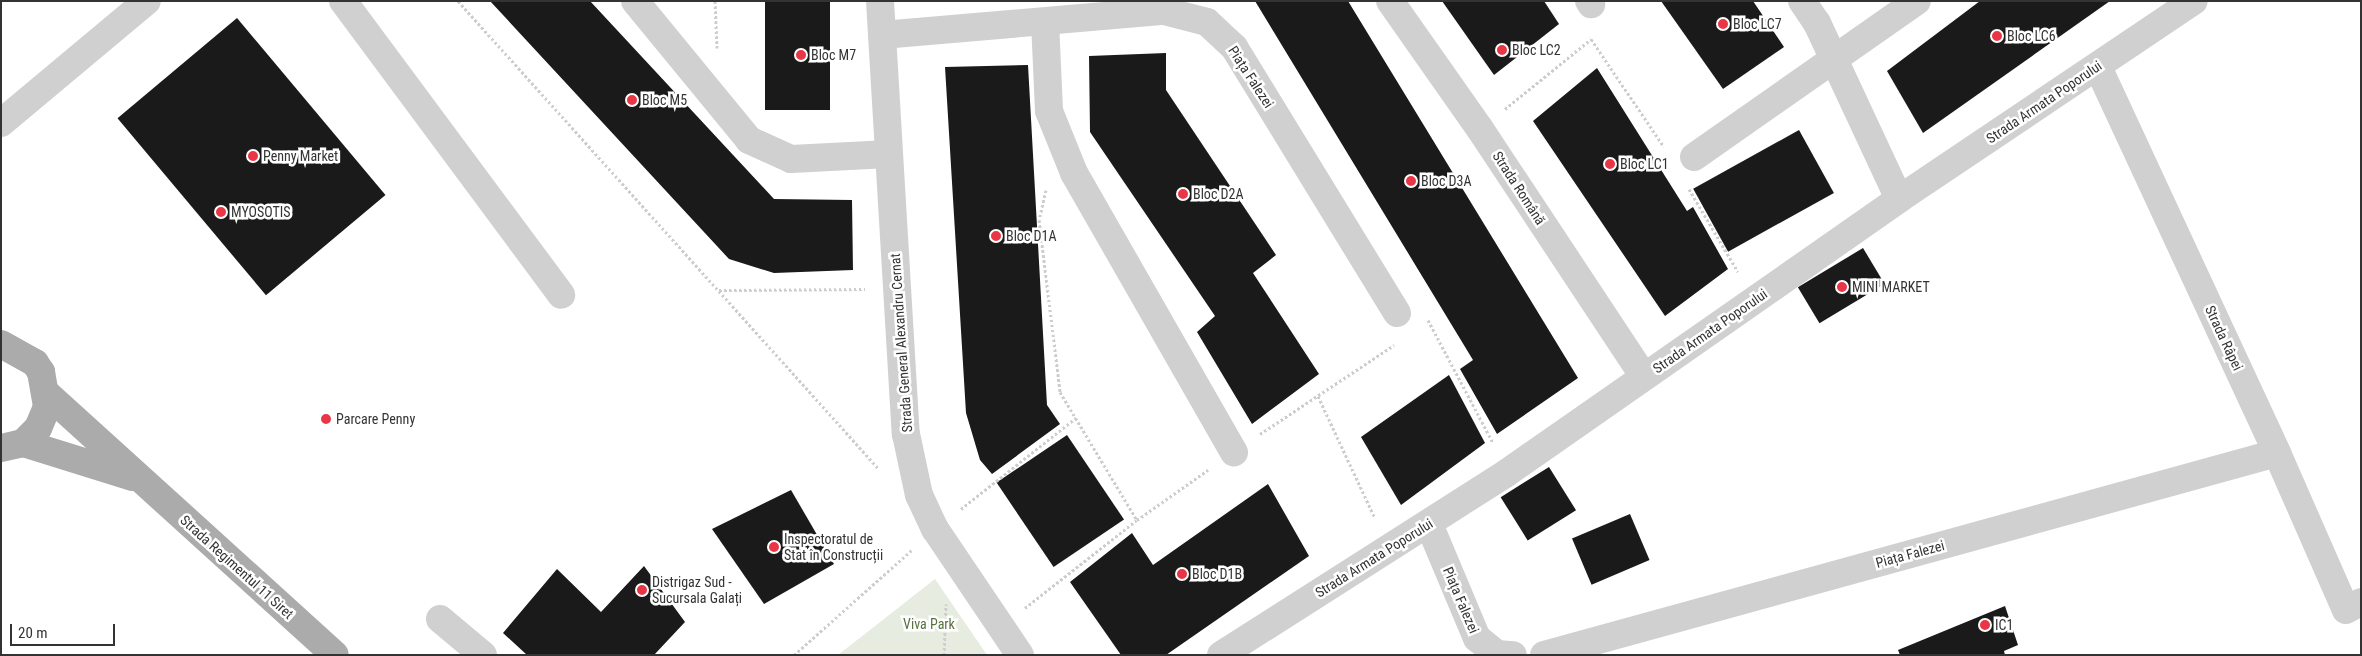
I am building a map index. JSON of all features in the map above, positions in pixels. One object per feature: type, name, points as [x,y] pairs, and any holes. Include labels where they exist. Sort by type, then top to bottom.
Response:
[{"type":"main road","points":[[2,346],[20,352],[35,363],[41,372],[47,407],[38,428],[8,451]]},
{"type":"main road","name":"Strada Regimentul 11 Siret","points":[[45,392],[335,655]]},
{"type":"main road","points":[[8,451],[139,479]]},
{"type":"street","points":[[1,123],[147,1]]},
{"type":"street","points":[[343,1],[561,295]]},
{"type":"street","points":[[636,1],[749,140],[791,159],[889,154]]},
{"type":"street","name":"Strada General Alexandru Cernat","points":[[880,1],[906,434],[919,495],[935,529],[1020,655]]},
{"type":"street","name":"Strada Română","points":[[1390,1],[1480,129],[1644,377]]},
{"type":"street","points":[[1802,1],[1817,24],[1899,199]]},
{"type":"street","points":[[1694,157],[1916,1]]},
{"type":"street","name":"Strada Armata Poporului","points":[[1221,655],[1388,548],[1430,524],[1899,199],[2194,1]]},
{"type":"street","name":"Piața Falezei","points":[[882,34],[1164,11],[1207,22],[1234,47],[1403,324]]},
{"type":"street","points":[[1044,22],[1049,111],[1074,173],[1234,452]]},
{"type":"street","name":"Strada Râpei","points":[[2098,67],[2278,453],[2354,606]]},
{"type":"street","name":"Piața Falezei","points":[[1544,655],[2278,453]]},
{"type":"street","name":"Piața Falezei","points":[[1430,524],[1477,638],[1497,654],[1513,655]]},
{"type":"street","points":[[440,619],[483,655]]},
{"type":"path","points":[[458,1],[886,476],[919,495]]},
{"type":"path","points":[[1480,129],[1591,39],[1668,152]]},
{"type":"path","points":[[1694,157],[1678,169],[1755,300]]},
{"type":"path","points":[[1001,627],[1137,520],[1060,392],[1039,220],[1046,190],[1074,173]]},
{"type":"path","points":[[718,290],[897,288]]},
{"type":"path","points":[[1278,422],[1318,396],[1403,324],[1427,319],[1478,416]]},
{"type":"path","points":[[1318,396],[1388,548]]},
{"type":"green space","name":"Viva Park","points":[[935,579],[987,655],[838,655]]},
{"type":"building","name":"Bloc M5","points":[[490,1],[590,1],[774,199],[852,200],[853,270],[774,273],[729,259]]},
{"type":"building","name":"Bloc M7","points":[[765,1],[830,1],[830,110],[765,110]]},
{"type":"building","name":"Bloc D3A","points":[[1255,1],[1348,1],[1578,378],[1497,434],[1460,369],[1473,360]]},
{"type":"building","name":"Bloc LC2","points":[[1442,1],[1544,1],[1559,24],[1494,75]]},
{"type":"building","name":"Bloc LC7","points":[[1661,1],[1753,1],[1784,47],[1723,89]]},
{"type":"building","name":"Bloc LC6","points":[[1980,1],[2110,1],[1923,133],[1887,71]]},
{"type":"building","name":"Penny Market","points":[[237,18],[385,195],[266,295],[117,118]]},
{"type":"building","name":"Bloc D2A","points":[[1166,53],[1166,90],[1276,255],[1253,273],[1319,374],[1252,424],[1197,332],[1215,316],[1090,132],[1089,56]]},
{"type":"building","name":"Bloc D1A","points":[[1028,65],[1047,405],[1060,424],[992,474],[980,460],[966,413],[945,67]]},
{"type":"building","name":"Bloc LC1","points":[[1597,68],[1687,211],[1693,207],[1728,269],[1665,316],[1533,121]]},
{"type":"building","points":[[1799,130],[1834,193],[1728,252],[1693,189]]},
{"type":"building","name":"MINI MARKET","points":[[1863,248],[1885,284],[1819,323],[1798,287]]},
{"type":"building","points":[[1449,375],[1485,443],[1401,505],[1361,437]]},
{"type":"building","points":[[1067,435],[1124,520],[1054,567],[997,483]]},
{"type":"building","points":[[1549,467],[1576,510],[1528,540],[1501,497]]},
{"type":"building","name":"Bloc D1B","points":[[1268,484],[1309,556],[1166,655],[1121,655],[1070,582],[1132,533],[1153,565]]},
{"type":"building","name":"Inspectoratul de Stat în Construcții","points":[[791,490],[834,564],[764,604],[712,529]]},
{"type":"building","points":[[1630,514],[1650,560],[1592,585],[1572,539]]},
{"type":"building","name":"Distrigaz Sud - Sucursala Galați","points":[[644,566],[685,622],[654,655],[527,655],[503,633],[557,569],[601,612]]},
{"type":"building","name":"IC1","points":[[2005,606],[2018,645],[2004,651],[2005,655],[1900,655],[1898,650]]},
{"type":"place","name":"Bloc LC7","points":[[1723,24]]},
{"type":"place","name":"Bloc LC6","points":[[1997,36]]},
{"type":"place","name":"Bloc LC2","points":[[1502,50]]},
{"type":"place","name":"Bloc M7","points":[[801,55]]},
{"type":"place","name":"Bloc M5","points":[[632,100]]},
{"type":"place","name":"Penny Market","points":[[253,156]]},
{"type":"place","name":"Bloc LC1","points":[[1610,164]]},
{"type":"place","name":"Bloc D3A","points":[[1411,181]]},
{"type":"place","name":"Bloc D2A","points":[[1183,194]]},
{"type":"place","name":"MYOSOTIS","points":[[221,212]]},
{"type":"place","name":"Bloc D1A","points":[[996,236]]},
{"type":"place","name":"MINI MARKET","points":[[1842,287]]},
{"type":"place","name":"Parcare Penny","points":[[326,419]]},
{"type":"place","name":"Inspectoratul de Stat în Construcții","points":[[774,547]]},
{"type":"place","name":"Bloc D1B","points":[[1182,574]]},
{"type":"place","name":"Distrigaz Sud - Sucursala Galați","points":[[642,590]]},
{"type":"place","name":"IC1","points":[[1985,625]]}]
